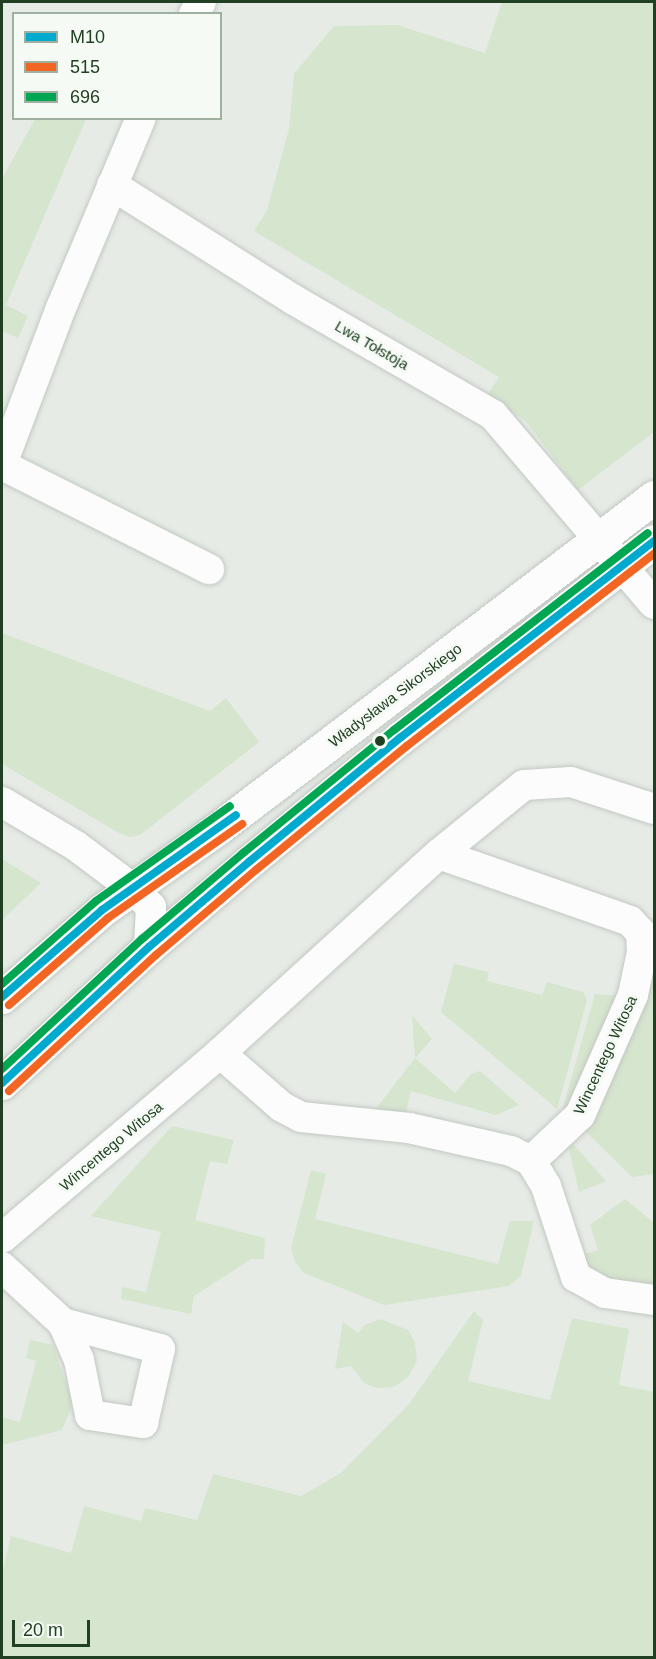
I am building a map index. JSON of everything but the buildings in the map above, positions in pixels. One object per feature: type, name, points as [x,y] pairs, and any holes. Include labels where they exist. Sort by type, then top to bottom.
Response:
[{"type":"street","points":[[140,120],[112,185],[2,464],[209,569]]},
{"type":"street","name":"Lwa Tołstoja","points":[[112,185],[294,300],[493,415],[516,437],[598,542],[654,604]]},
{"type":"street","name":"Władysława Sikorskiego","points":[[2,997],[132,888],[217,829],[598,542],[654,497]]},
{"type":"street","points":[[4,1079],[149,947],[400,738],[654,541]]},
{"type":"street","name":"Wincentego Witosa","points":[[2,1238],[220,1053],[439,854],[524,785],[571,782],[654,809]]},
{"type":"street","points":[[2,802],[76,846],[132,888],[151,907],[149,947]]},
{"type":"street","name":"Wincentego Witosa","points":[[439,854],[630,921],[641,933],[642,952],[633,995],[580,1115],[531,1161]]},
{"type":"street","points":[[220,1053],[282,1107],[301,1117],[409,1128],[511,1151],[531,1161],[546,1186],[576,1277],[605,1293],[654,1300]]},
{"type":"street","points":[[2,1267],[63,1323]]},
{"type":"green space","points":[[502,2],[654,2],[654,432],[578,490],[525,420],[486,397],[499,377],[254,231],[267,210],[289,129],[294,74],[334,26],[397,25],[485,53]]},
{"type":"green space","points":[[34,120],[86,120],[6,305],[28,316],[18,338],[2,331],[2,179]]},
{"type":"green space","points":[[2,633],[210,711],[226,698],[259,742],[140,835],[130,837],[119,833],[2,764]]},
{"type":"green space","points":[[2,859],[41,883],[2,920]]},
{"type":"green space","points":[[654,936],[654,1174],[632,1177],[583,1129]]},
{"type":"green space","points":[[454,964],[489,972],[487,981],[542,995],[547,982],[583,992],[587,1000],[557,1109],[441,1012]]},
{"type":"green space","points":[[595,994],[622,996],[569,1112],[561,1115]]},
{"type":"green space","points":[[412,1015],[432,1039],[415,1058]]},
{"type":"green space","points":[[415,1058],[455,1093],[471,1074],[480,1071],[519,1105],[496,1115],[411,1091],[406,1112],[375,1110]]},
{"type":"green space","points":[[172,1126],[234,1140],[227,1164],[210,1161],[195,1220],[265,1238],[264,1259],[251,1259],[194,1296],[191,1314],[121,1299],[122,1287],[146,1292],[161,1232],[91,1216]]},
{"type":"green space","points":[[566,1136],[606,1181],[579,1192]]},
{"type":"green space","points":[[311,1170],[326,1174],[315,1219],[498,1264],[510,1221],[534,1221],[521,1276],[509,1286],[384,1305],[304,1273],[295,1262],[291,1248]]},
{"type":"green space","points":[[625,1199],[654,1223],[654,1285],[609,1279],[587,1267],[581,1255],[598,1250],[590,1225]]},
{"type":"green space","points":[[474,1311],[483,1320],[468,1381],[550,1400],[572,1318],[629,1329],[619,1385],[654,1392],[654,1657],[2,1657],[2,1574],[11,1536],[71,1553],[84,1506],[141,1521],[145,1508],[197,1520],[213,1474],[301,1496],[341,1473],[409,1404]]},
{"type":"green space","points":[[381,1319],[408,1330],[415,1342],[417,1361],[408,1377],[394,1387],[377,1388],[364,1383],[351,1366],[335,1369],[343,1322],[358,1333],[365,1325]]},
{"type":"green space","points":[[30,1340],[53,1345],[73,1404],[62,1430],[2,1445],[2,1417],[20,1422],[36,1361],[26,1358]]},
{"type":"transit line","name":"696","points":[[2,1069],[142,939],[243,853],[394,730],[648,533]]},
{"type":"transit line","name":"M10","points":[[2,1083],[149,947],[250,861],[400,738],[654,541]]},
{"type":"transit line","name":"515","points":[[9,1091],[156,955],[257,869],[407,746],[654,554]]},
{"type":"transit line","name":"696","points":[[2,984],[96,901],[230,806]]},
{"type":"transit line","name":"M10","points":[[2,997],[102,910],[236,815]]},
{"type":"transit line","name":"515","points":[[9,1005],[108,918],[242,824]]}]
